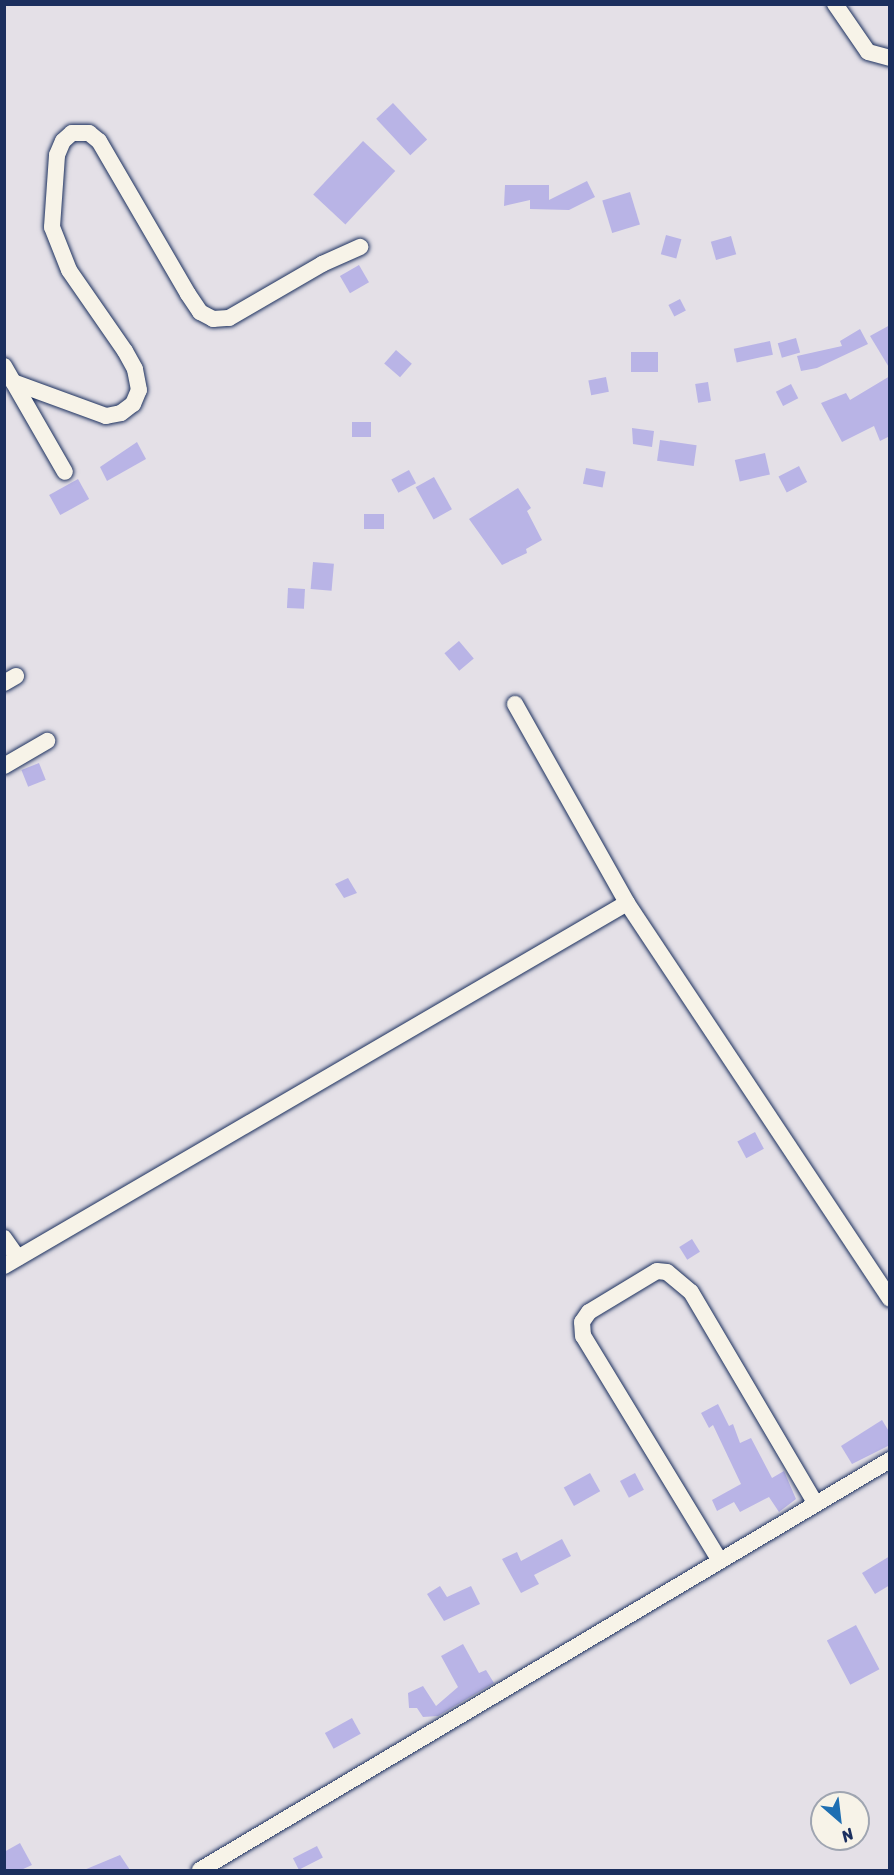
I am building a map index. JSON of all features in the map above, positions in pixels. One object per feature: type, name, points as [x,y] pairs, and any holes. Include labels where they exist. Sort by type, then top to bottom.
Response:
[{"type":"street","points":[[835,4],[868,52],[890,58]]},
{"type":"street","points":[[9,384],[106,416],[121,412],[133,404],[139,390],[130,360],[69,270],[52,227],[57,155],[63,141],[72,133],[89,133],[99,141],[188,294],[200,312],[213,319],[229,318],[322,264],[360,247]]},
{"type":"street","points":[[4,366],[9,384],[65,472]]},
{"type":"street","points":[[515,704],[627,903],[890,1299]]},
{"type":"street","points":[[4,766],[47,741]]},
{"type":"street","points":[[4,1238],[11,1262],[627,903]]},
{"type":"street","points":[[720,1562],[583,1336],[582,1322],[589,1312],[657,1270],[667,1272],[691,1292],[816,1504]]},
{"type":"street","points":[[200,1870],[890,1460]]},
{"type":"building","points":[[393,103],[427,140],[410,155],[376,119]]},
{"type":"building","points":[[363,141],[395,171],[345,224],[313,194]]},
{"type":"building","points":[[587,181],[595,197],[569,210],[530,209],[530,200],[504,206],[505,185],[549,185],[549,200]]},
{"type":"building","points":[[630,192],[640,225],[612,233],[602,200]]},
{"type":"building","points":[[666,235],[681,239],[676,258],[661,254]]},
{"type":"building","points":[[731,236],[736,254],[716,260],[711,242]]},
{"type":"building","points":[[359,265],[369,282],[350,293],[340,276]]},
{"type":"building","points":[[680,299],[686,311],[674,316],[668,305]]},
{"type":"building","points":[[890,325],[890,369],[870,336]]},
{"type":"building","points":[[860,329],[868,344],[817,368],[801,371],[797,356],[842,346],[840,341]]},
{"type":"building","points":[[796,338],[800,352],[782,358],[778,343]]},
{"type":"building","points":[[770,341],[773,355],[737,362],[734,349]]},
{"type":"building","points":[[396,350],[412,364],[400,377],[384,364]]},
{"type":"building","points":[[631,352],[658,352],[658,372],[631,372]]},
{"type":"building","points":[[890,376],[890,436],[880,441],[874,426],[842,442],[821,403],[846,393],[850,400]]},
{"type":"building","points":[[606,377],[609,392],[591,395],[588,380]]},
{"type":"building","points":[[708,382],[711,401],[698,403],[695,384]]},
{"type":"building","points":[[791,384],[798,398],[783,406],[776,392]]},
{"type":"building","points":[[352,422],[371,422],[371,437],[352,437]]},
{"type":"building","points":[[632,428],[654,431],[652,447],[633,444]]},
{"type":"building","points":[[660,440],[697,445],[694,466],[657,461]]},
{"type":"building","points":[[137,442],[146,459],[107,481],[100,467]]},
{"type":"building","points":[[765,453],[770,474],[740,481],[735,460]]},
{"type":"building","points":[[799,466],[807,482],[787,492],[779,476]]},
{"type":"building","points":[[586,468],[606,472],[603,488],[583,484]]},
{"type":"building","points":[[409,470],[416,483],[398,493],[391,479]]},
{"type":"building","points":[[434,477],[452,509],[434,520],[416,487]]},
{"type":"building","points":[[78,479],[89,499],[60,515],[49,495]]},
{"type":"building","points":[[518,488],[531,508],[527,511],[542,540],[526,549],[527,553],[502,565],[469,519]]},
{"type":"building","points":[[364,514],[384,514],[384,529],[364,529]]},
{"type":"building","points":[[313,562],[334,564],[332,591],[311,589]]},
{"type":"building","points":[[288,588],[305,589],[304,609],[287,608]]},
{"type":"building","points":[[459,641],[474,659],[459,671],[444,653]]},
{"type":"building","points":[[39,763],[46,780],[28,787],[21,770]]},
{"type":"building","points":[[348,878],[357,893],[344,898],[335,884]]},
{"type":"building","points":[[755,1132],[764,1149],[746,1158],[737,1141]]},
{"type":"building","points":[[692,1239],[700,1252],[687,1260],[679,1247]]},
{"type":"building","points":[[718,1404],[729,1426],[733,1424],[740,1443],[751,1438],[772,1478],[784,1471],[796,1499],[779,1512],[769,1497],[740,1512],[734,1502],[717,1511],[712,1500],[741,1484],[713,1425],[709,1428],[701,1413]]},
{"type":"building","points":[[882,1420],[890,1433],[890,1445],[852,1464],[841,1446]]},
{"type":"building","points":[[590,1473],[600,1491],[574,1506],[564,1488]]},
{"type":"building","points":[[635,1473],[644,1490],[629,1498],[620,1481]]},
{"type":"building","points":[[562,1539],[571,1556],[534,1575],[539,1584],[521,1593],[502,1559],[517,1552],[521,1561]]},
{"type":"building","points":[[890,1556],[890,1585],[875,1594],[862,1573]]},
{"type":"building","points":[[440,1586],[447,1597],[471,1586],[480,1604],[444,1621],[427,1594]]},
{"type":"building","points":[[856,1625],[879,1669],[850,1685],[827,1640]]},
{"type":"building","points":[[463,1644],[479,1673],[486,1670],[494,1683],[438,1716],[423,1717],[417,1708],[409,1708],[408,1693],[423,1686],[436,1706],[458,1687],[441,1656]]},
{"type":"building","points":[[352,1718],[361,1734],[334,1749],[325,1733]]},
{"type":"building","points":[[20,1843],[32,1865],[21,1870],[4,1870],[4,1852]]},
{"type":"building","points":[[317,1846],[323,1858],[299,1870],[293,1858]]},
{"type":"building","points":[[120,1855],[130,1870],[84,1870]]}]
